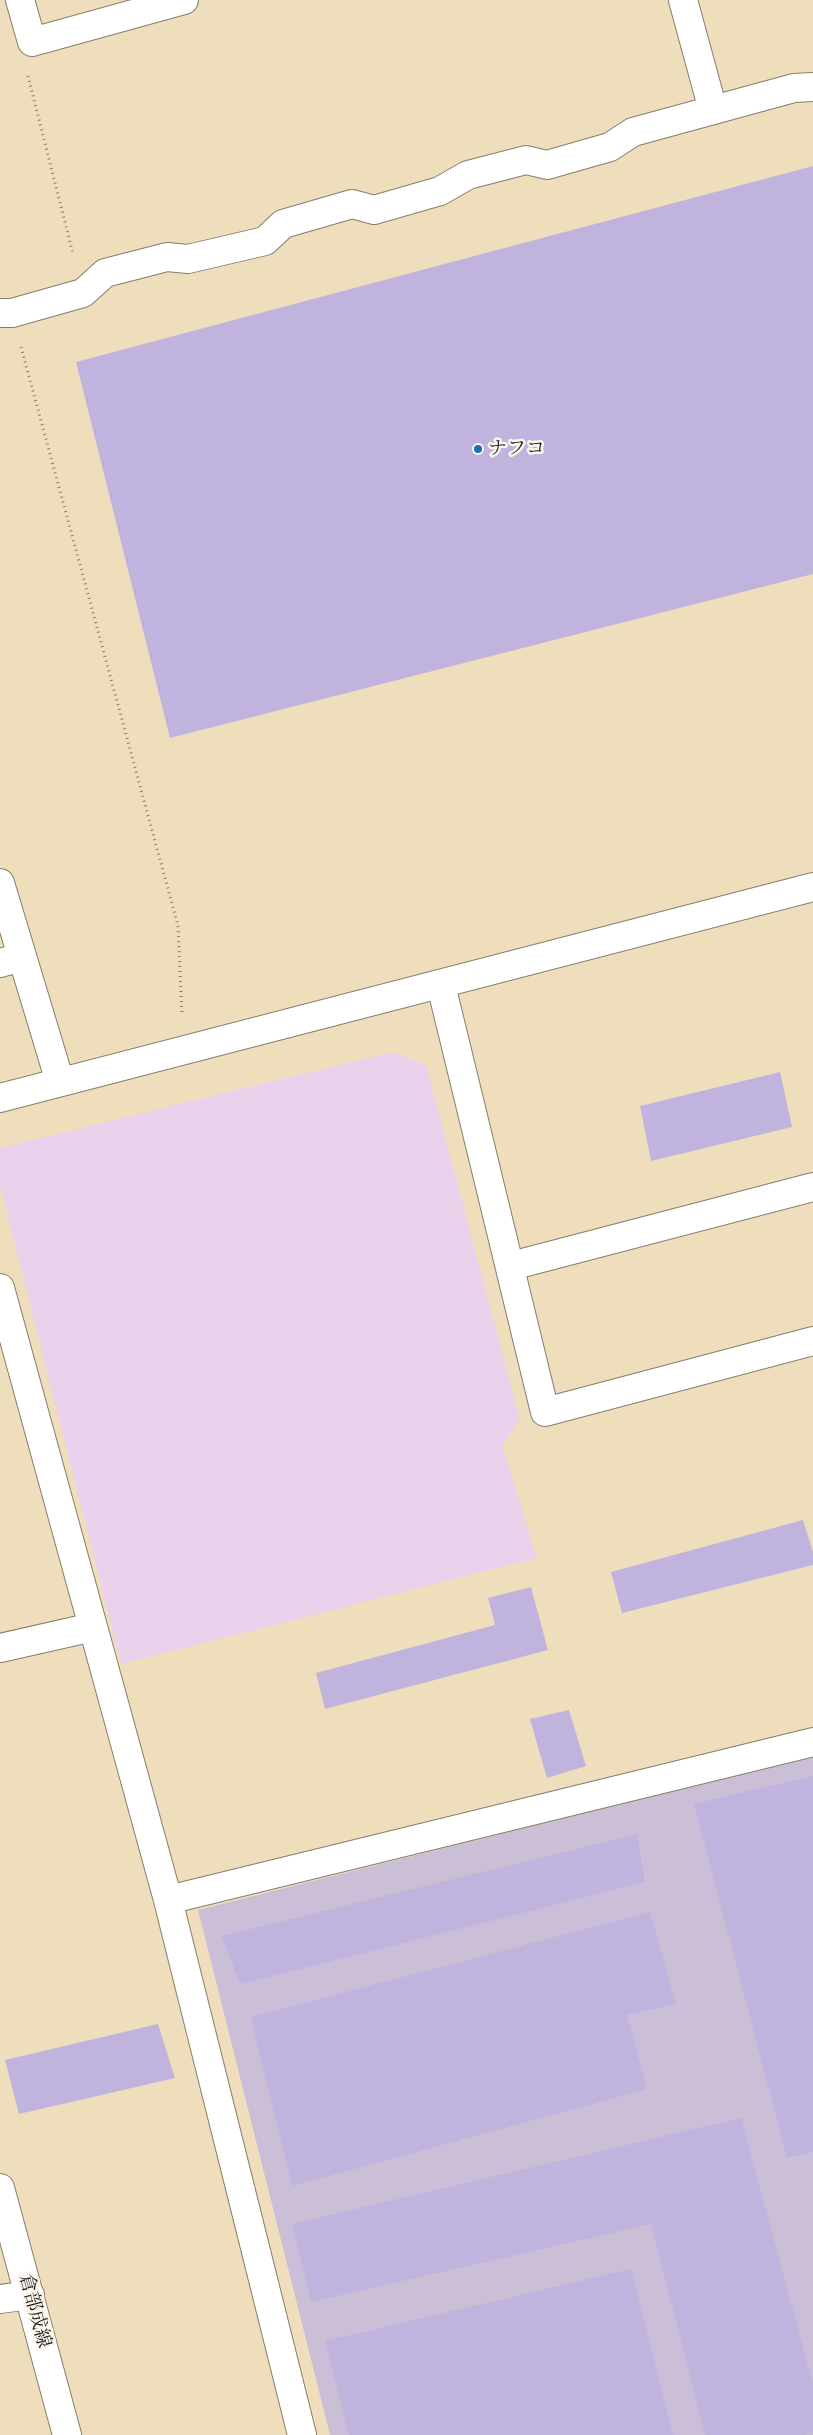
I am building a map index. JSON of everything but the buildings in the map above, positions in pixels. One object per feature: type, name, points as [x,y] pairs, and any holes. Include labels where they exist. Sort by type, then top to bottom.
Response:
[{"type":"street","points":[[20,0],[32,42],[184,0]]},
{"type":"street","points":[[683,0],[713,110]]},
{"type":"street","points":[[6,313],[83,293],[105,273],[167,257],[188,259],[265,241],[283,224],[352,204],[374,210],[440,191],[468,175],[526,160],[547,165],[610,148],[633,132],[794,88],[813,86]]},
{"type":"street","points":[[0,883],[11,960],[60,1082]]},
{"type":"street","points":[[0,1098],[440,985],[813,886]]},
{"type":"street","points":[[440,985],[511,1266],[545,1412],[813,1341]]},
{"type":"street","points":[[511,1266],[813,1187]]},
{"type":"street","points":[[0,1288],[168,1900],[302,2435]]},
{"type":"street","points":[[0,1648],[93,1627]]},
{"type":"street","points":[[168,1900],[813,1742]]},
{"type":"street","name":"倉部成線","points":[[0,2188],[67,2435]]},
{"type":"street","points":[[0,2299],[30,2295]]},
{"type":"path","points":[[32,42],[24,63],[83,293]]},
{"type":"path","points":[[6,313],[178,926],[184,1051]]},
{"type":"shaded area","points":[[392,1052],[426,1065],[520,1420],[502,1445],[537,1558],[121,1664],[0,1186],[0,1148]]},
{"type":"shaded area","points":[[813,1755],[813,2435],[330,2435],[198,1910]]},
{"type":"place","name":"ナフコ","points":[[478,449]]}]
